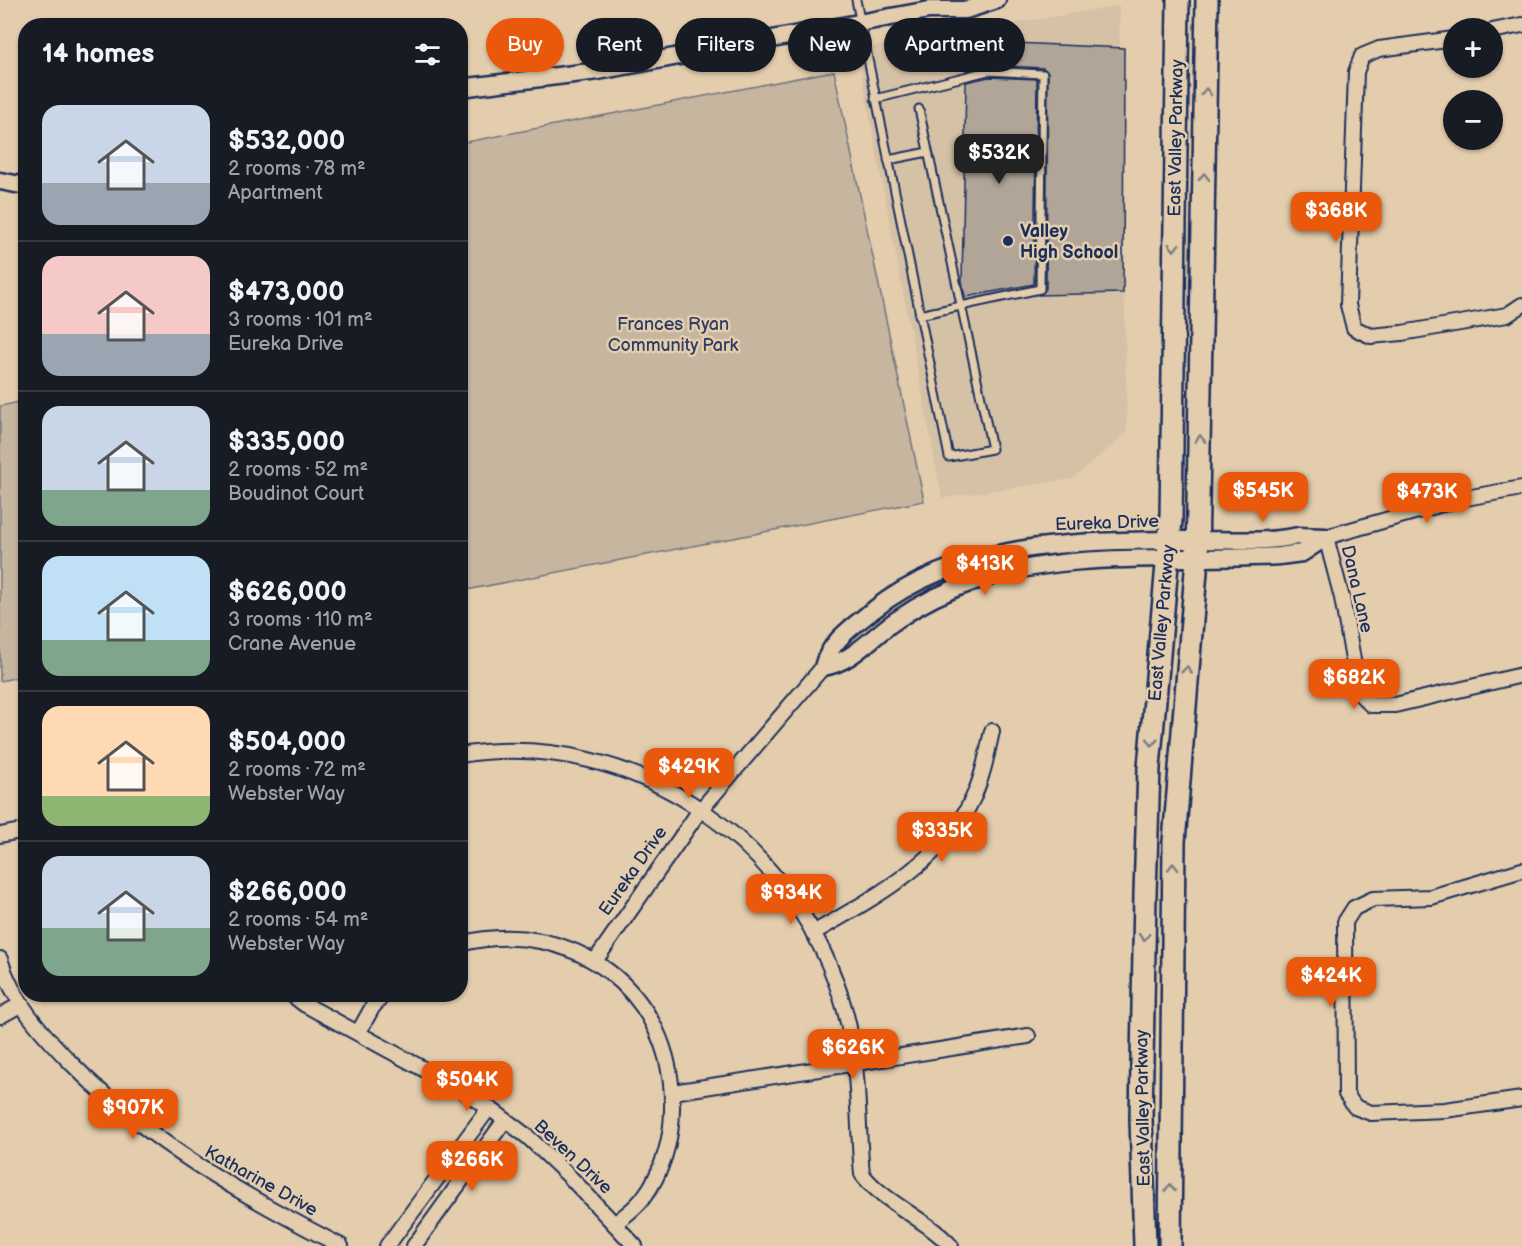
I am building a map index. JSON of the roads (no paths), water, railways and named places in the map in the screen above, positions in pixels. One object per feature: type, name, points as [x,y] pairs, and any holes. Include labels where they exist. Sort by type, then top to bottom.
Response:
[{"type":"main road","name":"East Valley Parkway","points":[[1145,1246],[1141,1119],[1147,804],[1169,549],[1178,0]]},
{"type":"main road","name":"East Valley Parkway","points":[[1170,1246],[1174,842],[1198,549],[1207,0]]},
{"type":"street","points":[[929,10],[948,0]]},
{"type":"street","points":[[872,21],[929,10],[966,10],[997,0]]},
{"type":"street","points":[[1503,29],[1522,25]]},
{"type":"street","points":[[468,87],[610,69],[788,37]]},
{"type":"street","points":[[1443,40],[1379,49],[1362,56],[1356,72],[1348,306],[1354,328],[1371,336],[1402,333],[1507,315],[1522,305]]},
{"type":"street","points":[[0,181],[18,184]]},
{"type":"street","name":"Eureka Drive","points":[[595,961],[701,809],[823,667],[837,665],[878,632],[924,603],[975,581],[1061,563],[1169,549],[1302,553],[1326,537],[1460,499],[1522,488]]},
{"type":"street","name":"Dana Lane","points":[[1326,537],[1342,598],[1359,693],[1371,705],[1395,705],[1522,675]]},
{"type":"street","points":[[813,933],[881,894],[909,874],[941,841],[972,800],[984,771],[992,731]]},
{"type":"street","points":[[468,754],[506,751],[537,752],[602,764],[658,785],[701,809],[747,845],[796,903],[813,933],[845,1010],[855,1063],[862,1174],[871,1186],[908,1210],[951,1246]]},
{"type":"street","points":[[0,836],[18,832]]},
{"type":"street","points":[[1522,870],[1431,897],[1373,899],[1354,908],[1345,922],[1346,1094],[1354,1107],[1371,1113],[1398,1113],[1445,1110],[1522,1099]]},
{"type":"street","points":[[468,943],[509,937],[536,939],[561,945],[595,961],[628,988],[655,1026],[666,1051],[673,1092],[672,1120],[662,1161],[643,1199],[616,1223]]},
{"type":"street","name":"Katharine Drive","points":[[0,959],[18,1000]]},
{"type":"street","name":"Katharine Drive","points":[[19,1002],[43,1034],[84,1076],[161,1143],[215,1178],[341,1246]]},
{"type":"street","name":"Beven Drive","points":[[301,1002],[462,1090],[489,1108],[528,1137],[616,1223],[635,1246]]},
{"type":"street","points":[[358,1033],[377,1002]]},
{"type":"street","points":[[0,1016],[20,1005]]},
{"type":"street","points":[[673,1092],[1028,1036]]},
{"type":"street","points":[[387,1246],[489,1108]]},
{"type":"street","points":[[414,1246],[505,1120]]},
{"type":"lane","points":[[856,0],[858,18]]},
{"type":"lane","points":[[875,99],[988,71],[1043,74],[1040,289],[920,315]]},
{"type":"lane","points":[[869,72],[949,457],[992,449],[919,109]]},
{"type":"lane","points":[[888,160],[928,152]]},
{"type":"place","name":"Valley High School","points":[[1008,241]]},
{"type":"park label","name":"Frances Ryan Community Park","points":[[673,334]]}]
